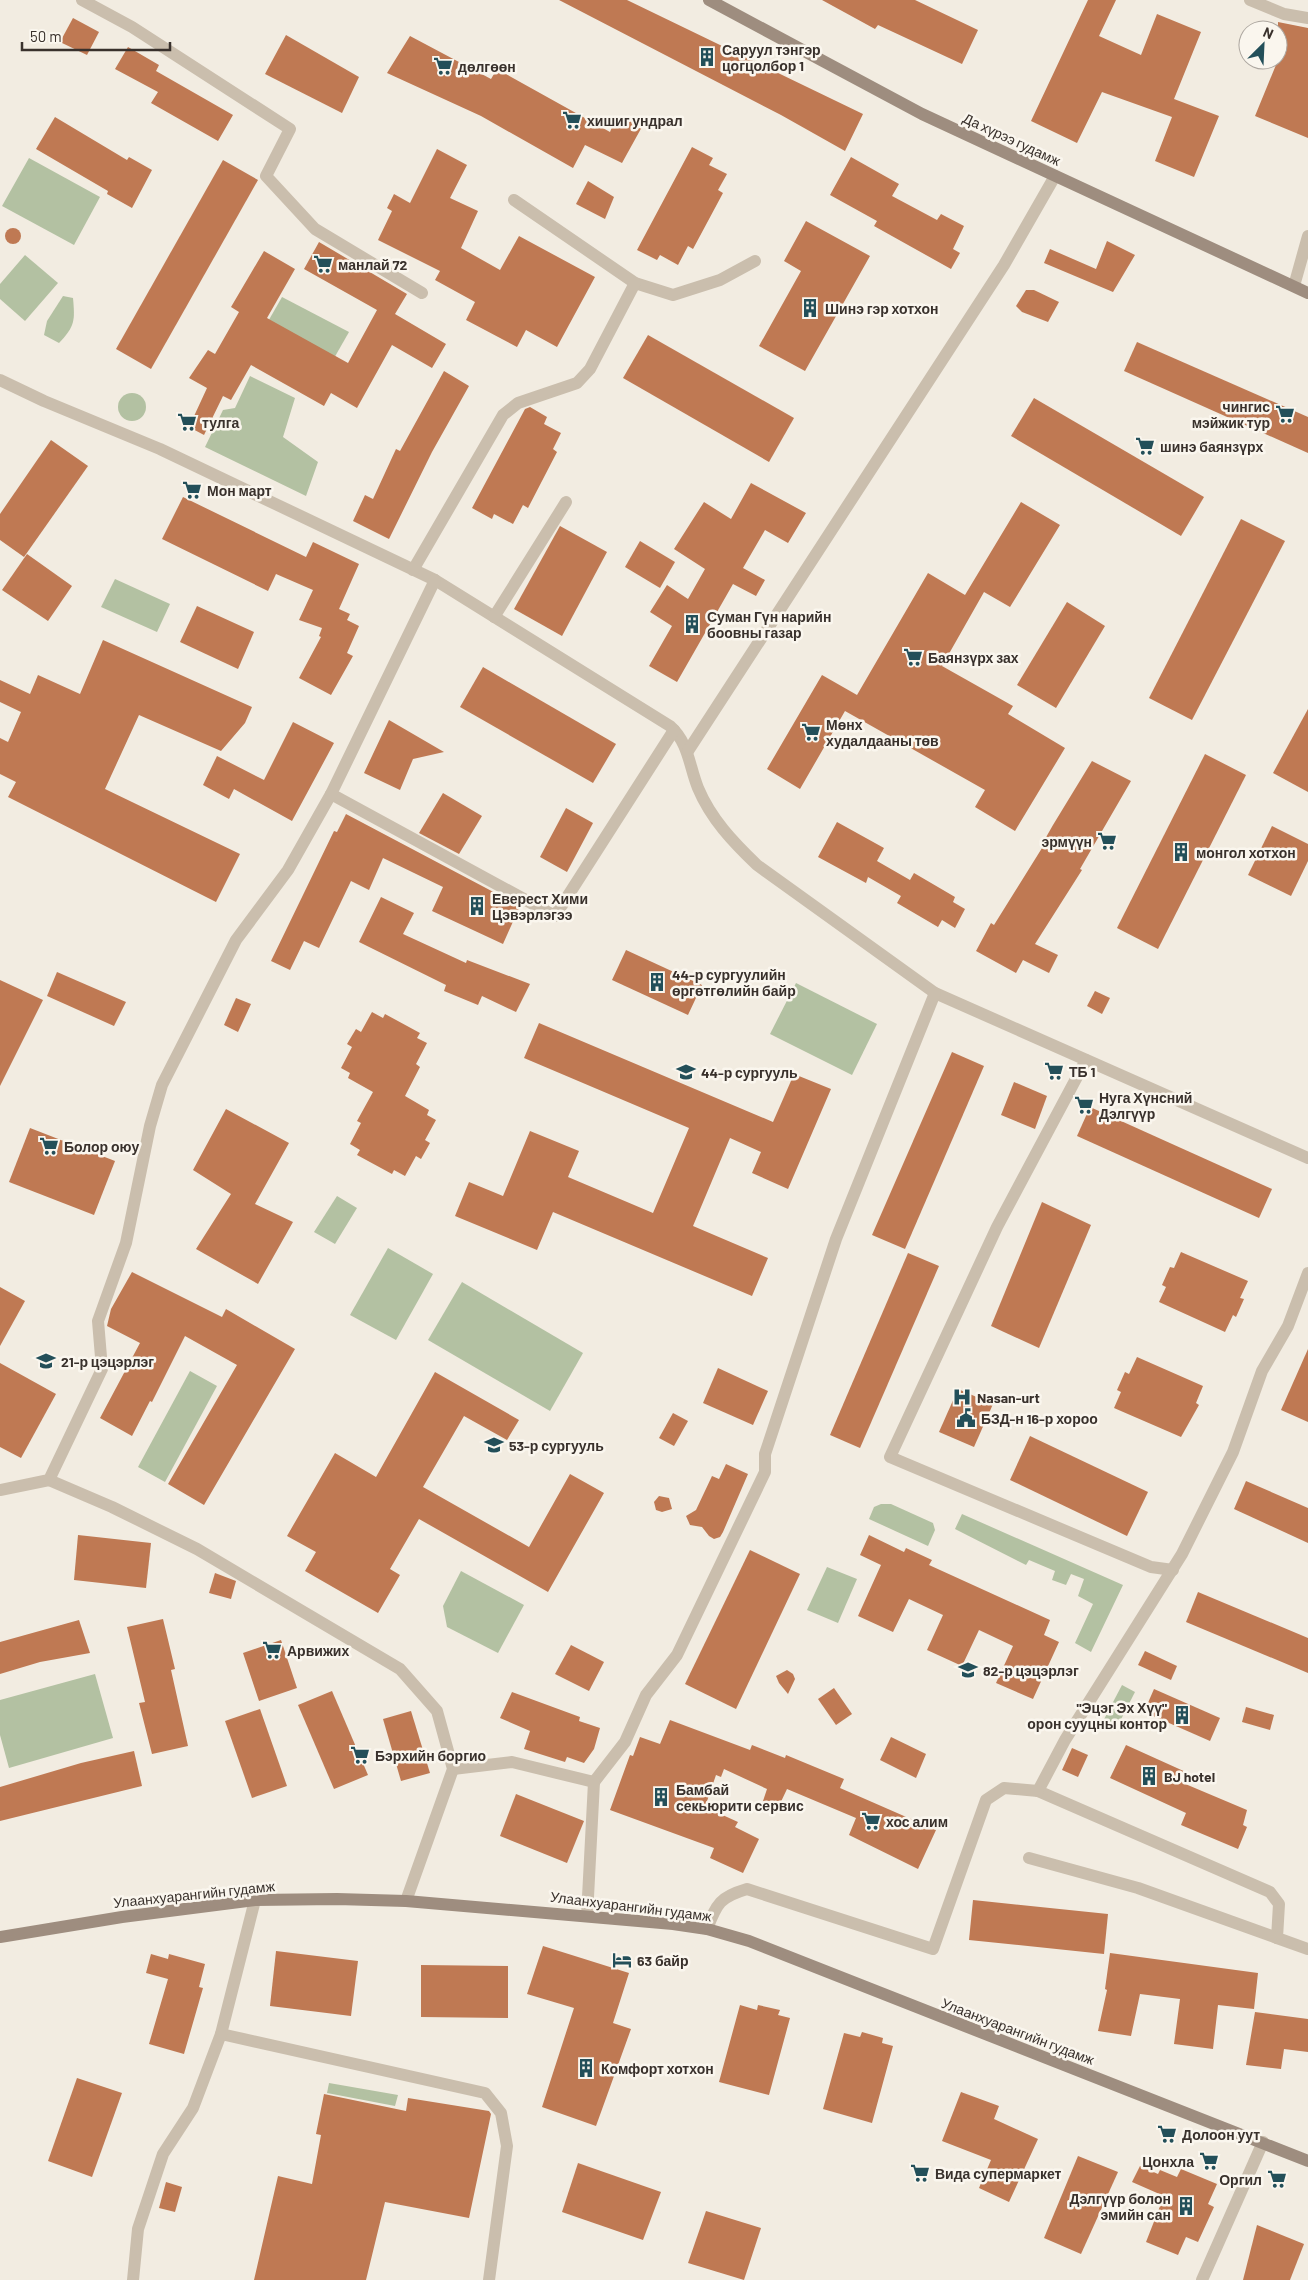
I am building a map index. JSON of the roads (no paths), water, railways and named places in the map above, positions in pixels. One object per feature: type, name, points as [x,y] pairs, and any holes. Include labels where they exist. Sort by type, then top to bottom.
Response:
[{"type":"main road","name":"Да хүрээ гудамж","points":[[709,0],[906,106],[1308,293]]},
{"type":"main road","name":"Улаанхуарангийн гудамж","points":[[0,1937],[122,1917],[255,1900],[406,1901],[587,1916],[707,1929],[749,1941],[1308,2161]]},
{"type":"street","points":[[82,0],[132,28],[290,130],[266,176],[315,230],[422,294]]},
{"type":"street","points":[[1250,0],[1284,14],[1308,18]]},
{"type":"street","points":[[688,751],[1004,266],[1055,176]]},
{"type":"street","points":[[514,200],[635,284],[672,296],[720,280],[755,262]]},
{"type":"street","points":[[1294,286],[1308,236]]},
{"type":"street","points":[[414,570],[503,415],[518,403],[577,383],[590,369],[635,284]]},
{"type":"street","points":[[0,380],[44,401],[160,449],[435,580],[674,730],[688,751],[695,780],[710,812],[743,852],[757,865],[935,993],[1308,1158]]},
{"type":"street","points":[[494,617],[566,502]]},
{"type":"street","points":[[49,1480],[102,1370],[98,1321],[126,1243],[150,1126],[162,1086],[236,940],[288,870],[331,794],[435,580]]},
{"type":"street","points":[[331,794],[555,916],[674,730]]},
{"type":"street","points":[[587,1916],[594,1782],[624,1742],[646,1695],[677,1655],[765,1472],[765,1454],[836,1239],[935,993]]},
{"type":"street","points":[[1086,1060],[996,1227],[890,1457],[1151,1567],[1173,1570]]},
{"type":"street","points":[[1038,1790],[1064,1740],[1173,1570],[1232,1452],[1254,1398],[1262,1371],[1288,1326],[1308,1273]]},
{"type":"street","points":[[0,1490],[49,1480],[112,1507],[197,1549],[400,1668],[437,1711],[453,1769],[406,1901]]},
{"type":"street","points":[[453,1769],[512,1762],[594,1782]]},
{"type":"street","points":[[707,1929],[717,1904],[729,1894],[748,1889],[934,1949],[986,1800],[1004,1788],[1038,1790],[1270,1892],[1279,1904],[1277,1938]]},
{"type":"street","points":[[1029,1858],[1138,1888],[1308,1949]]},
{"type":"street","points":[[133,2280],[138,2230],[163,2154],[193,2108],[221,2034],[255,1900]]},
{"type":"street","points":[[221,2034],[485,2093],[501,2113],[507,2146],[489,2280]]},
{"type":"street","points":[[1202,2280],[1263,2142]]},
{"type":"place","name":"Саруул тэнгэр цогцолбор 1","points":[[707,57]]},
{"type":"place","name":"дөлгөөн","points":[[443,66]]},
{"type":"place","name":"хишиг ундрал","points":[[572,120]]},
{"type":"place","name":"манлай 72","points":[[323,264]]},
{"type":"place","name":"Шинэ гэр хотхон","points":[[810,308]]},
{"type":"place","name":"чингис мэйжик тур","points":[[1285,414]]},
{"type":"place","name":"тулга","points":[[187,422]]},
{"type":"place","name":"шинэ баянзүрх","points":[[1145,446]]},
{"type":"place","name":"Мон март","points":[[192,490]]},
{"type":"place","name":"Суман Гүн нарийн боовны газар","points":[[692,624]]},
{"type":"place","name":"Баянзүрх зах","points":[[913,657]]},
{"type":"place","name":"Мөнх худалдааны төв","points":[[811,732]]},
{"type":"place","name":"эрмүүн","points":[[1107,841]]},
{"type":"place","name":"монгол хотхон","points":[[1181,852]]},
{"type":"place","name":"Еверест Хими Цэвэрлэгээ","points":[[477,906]]},
{"type":"place","name":"44-р сургуулийн өргөтгөлийн байр","points":[[657,982]]},
{"type":"place","name":"ТБ 1","points":[[1054,1071]]},
{"type":"place","name":"44-р сургууль","points":[[686,1072]]},
{"type":"place","name":"Нуга Хүнсний Дэлгүүр","points":[[1084,1105]]},
{"type":"place","name":"Болор оюу","points":[[49,1146]]},
{"type":"place","name":"21-р цэцэрлэг","points":[[46,1361]]},
{"type":"place","name":"Nasan-urt","points":[[962,1397]]},
{"type":"place","name":"БЗД-н 16-р хороо","points":[[966,1418]]},
{"type":"place","name":"53-р сургууль","points":[[494,1445]]},
{"type":"place","name":"Арвижих","points":[[272,1650]]},
{"type":"place","name":"82-р цэцэрлэг","points":[[968,1670]]},
{"type":"place","name":"\"Эцэг Эх Хүү\" орон сууцны контор","points":[[1182,1715]]},
{"type":"place","name":"Бэрхийн боргио","points":[[360,1755]]},
{"type":"place","name":"BJ hotel","points":[[1149,1776]]},
{"type":"place","name":"Бамбай секьюрити сервис","points":[[661,1797]]},
{"type":"place","name":"хос алим","points":[[871,1821]]},
{"type":"place","name":"63 байр","points":[[622,1960]]},
{"type":"place","name":"Комфорт хотхон","points":[[586,2068]]},
{"type":"place","name":"Долоон уут","points":[[1167,2134]]},
{"type":"place","name":"Цонхла","points":[[1209,2161]]},
{"type":"place","name":"Вида супермаркет","points":[[920,2173]]},
{"type":"place","name":"Оргил","points":[[1277,2179]]},
{"type":"place","name":"Дэлгүүр болон эмийн сан","points":[[1186,2206]]}]
